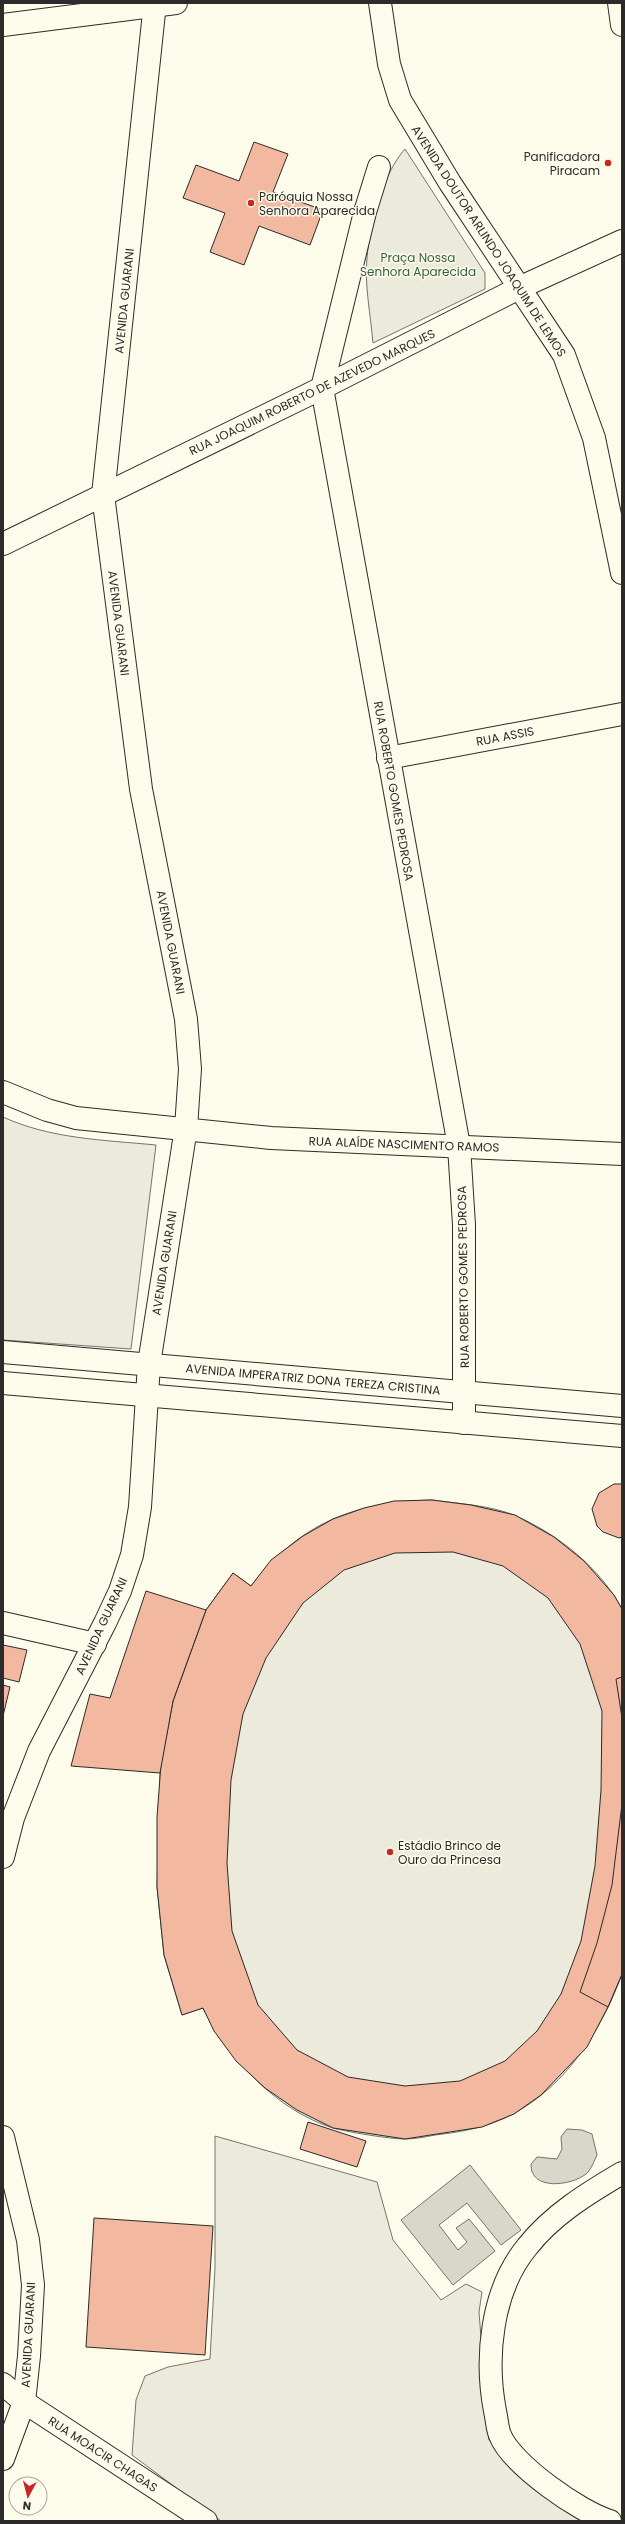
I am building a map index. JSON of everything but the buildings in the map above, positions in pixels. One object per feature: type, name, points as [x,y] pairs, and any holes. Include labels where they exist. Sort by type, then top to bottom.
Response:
[{"type":"street","name":"AVENIDA DOUTOR ARLINDO JOAQUIM DE LEMOS","points":[[380,3],[389,64],[400,100],[450,183],[521,287],[564,355],[594,438],[622,573]]},
{"type":"street","points":[[619,3],[622,25]]},
{"type":"street","points":[[3,25],[163,4]]},
{"type":"street","name":"AVENIDA GUARANI","points":[[3,1857],[8,1817],[38,1751],[95,1644],[120,1591],[132,1555],[140,1507],[149,1364],[186,1128],[190,1069],[186,1019],[141,789],[103,495],[163,4]]},
{"type":"street","name":"RUA ROBERTO GOMES PEDROSA","points":[[379,167],[365,212],[322,388],[459,1146],[464,1225],[464,1423]]},
{"type":"street","name":"RUA JOAQUIM ROBERTO DE AZEVEDO MARQUES","points":[[3,544],[322,388],[521,287],[622,241]]},
{"type":"street","name":"RUA ASSIS","points":[[388,758],[622,714]]},
{"type":"street","name":"RUA ALAÍDE NASCIMENTO RAMOS","points":[[3,1092],[47,1110],[76,1118],[186,1128],[271,1138],[622,1154]]},
{"type":"street","name":"AVENIDA IMPERATRIZ DONA TEREZA CRISTINA","points":[[3,1352],[622,1406]]},
{"type":"street","points":[[3,1383],[147,1397],[622,1436]]},
{"type":"street","points":[[3,1623],[95,1644]]},
{"type":"street","name":"AVENIDA GUARANI","points":[[3,2137],[28,2240],[33,2285],[29,2356],[24,2402],[3,2459]]},
{"type":"street","points":[[610,2521],[557,2492],[524,2466],[500,2436],[491,2390],[491,2346],[498,2307],[507,2280],[527,2247],[577,2200],[622,2173]]},
{"type":"street","name":"RUA MOACIR CHAGAS","points":[[3,2384],[24,2402],[206,2521]]},
{"type":"green space","name":"Praça Nossa Senhora Aparecida","points":[[405,149],[485,273],[485,289],[373,343],[366,278],[371,230],[378,200],[390,172]]},
{"type":"green space","points":[[3,1117],[40,1130],[59,1134],[97,1140],[156,1145],[131,1349],[3,1340]]},
{"type":"green space","name":"Estádio Brinco de Ouro da Princesa","points":[[432,1500],[496,1509],[516,1516],[547,1532],[577,1554],[590,1567],[613,1594],[622,1609],[622,1974],[604,2015],[580,2054],[550,2088],[532,2102],[504,2119],[475,2128],[416,2138],[398,2139],[333,2128],[313,2120],[293,2109],[274,2096],[241,2064],[226,2046],[203,2008],[182,2015],[164,1955],[157,1887],[160,1773],[189,1656],[206,1610],[233,1573],[251,1586],[270,1564],[289,1546],[309,1532],[331,1520],[353,1511],[378,1505]]},
{"type":"green space","points":[[215,2136],[377,2182],[393,2240],[441,2300],[466,2284],[482,2292],[479,2312],[489,2440],[533,2488],[590,2521],[221,2521],[132,2455],[136,2400],[145,2376],[168,2367],[210,2359],[215,2268]]},
{"type":"shaded area","points":[[567,2129],[582,2130],[592,2134],[597,2155],[591,2168],[586,2174],[579,2178],[562,2183],[552,2184],[537,2179],[532,2173],[531,2164],[537,2157],[557,2159],[562,2149],[561,2137]]},
{"type":"shaded area","points":[[470,2165],[521,2230],[501,2245],[467,2203],[439,2225],[458,2250],[467,2242],[456,2228],[469,2219],[495,2251],[453,2285],[401,2220]]},
{"type":"place","name":"Panificadora Piracam","points":[[608,163]]},
{"type":"place","name":"Paróquia Nossa Senhora Aparecida","points":[[251,203]]},
{"type":"place","name":"Estádio Brinco de Ouro da Princesa","points":[[390,1852]]}]
